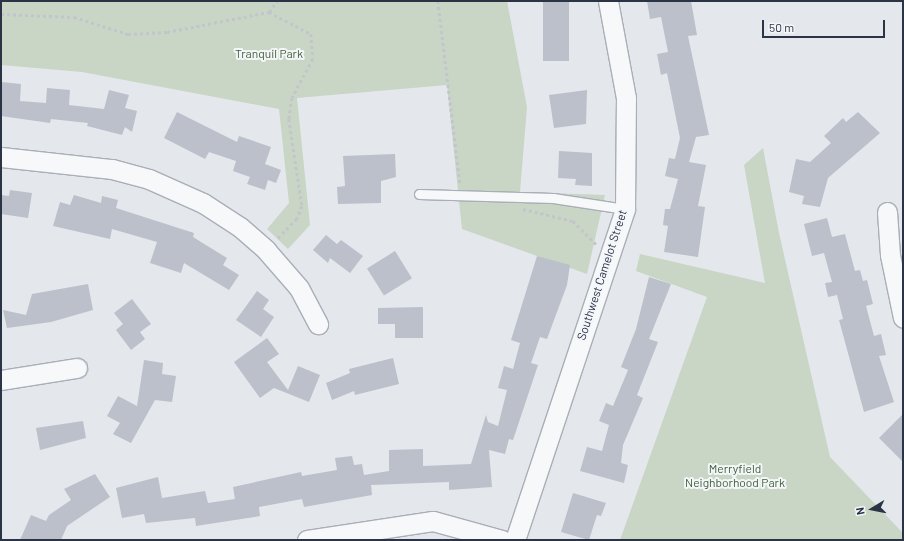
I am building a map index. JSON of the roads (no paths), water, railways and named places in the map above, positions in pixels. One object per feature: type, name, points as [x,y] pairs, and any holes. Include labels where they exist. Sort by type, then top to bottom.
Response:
[{"type":"street","name":"Southwest Camelot Street","points":[[515,540],[625,208],[626,98],[608,1]]},
{"type":"street","points":[[1,158],[112,169],[149,179],[203,203],[240,227],[266,250],[299,288],[318,324]]},
{"type":"street","points":[[887,212],[890,255],[903,318]]},
{"type":"street","points":[[1,380],[76,368]]},
{"type":"street","points":[[307,540],[433,521],[502,540]]},
{"type":"lane","points":[[419,194],[517,196],[625,208]]},
{"type":"park label","name":"Tranquil Park","points":[[269,54]]},
{"type":"park label","name":"Merryfield Neighborhood Park","points":[[735,476]]}]
